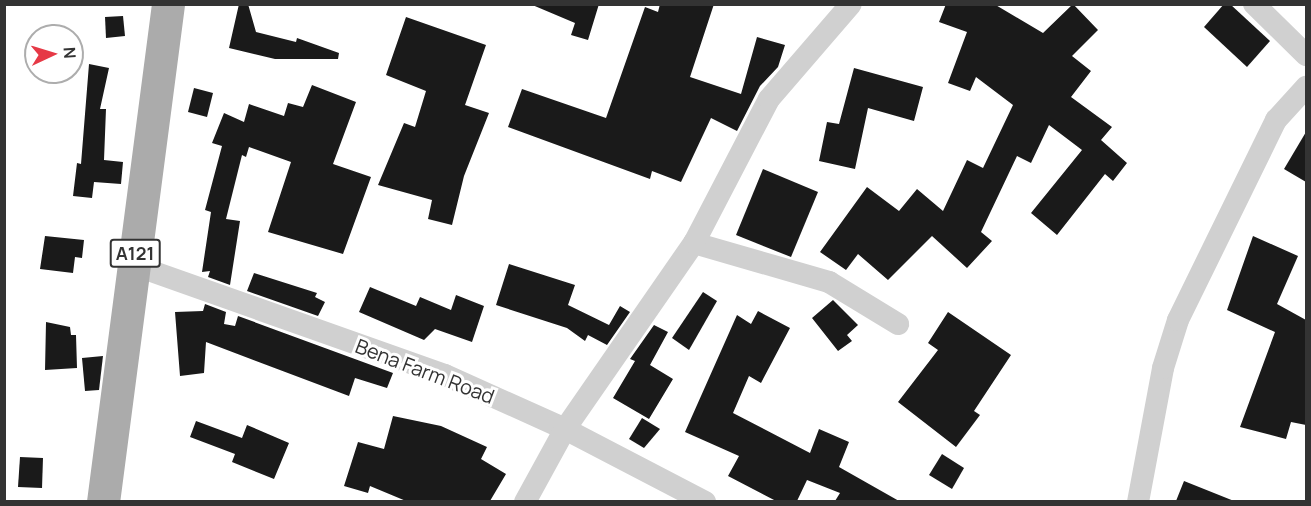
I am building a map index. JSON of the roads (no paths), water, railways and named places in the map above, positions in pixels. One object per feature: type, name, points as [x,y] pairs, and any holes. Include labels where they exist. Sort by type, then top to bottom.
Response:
[{"type":"main road","name":"A121","points":[[103,501],[168,4]]},
{"type":"street","points":[[525,501],[565,429],[694,243],[769,99],[851,4]]},
{"type":"street","points":[[1254,4],[1306,55]]},
{"type":"street","points":[[1138,501],[1163,368],[1178,320],[1276,120],[1306,87]]},
{"type":"street","points":[[694,243],[830,282],[898,324]]},
{"type":"street","name":"Bena Farm Road","points":[[134,265],[445,375],[565,429],[705,501]]}]
